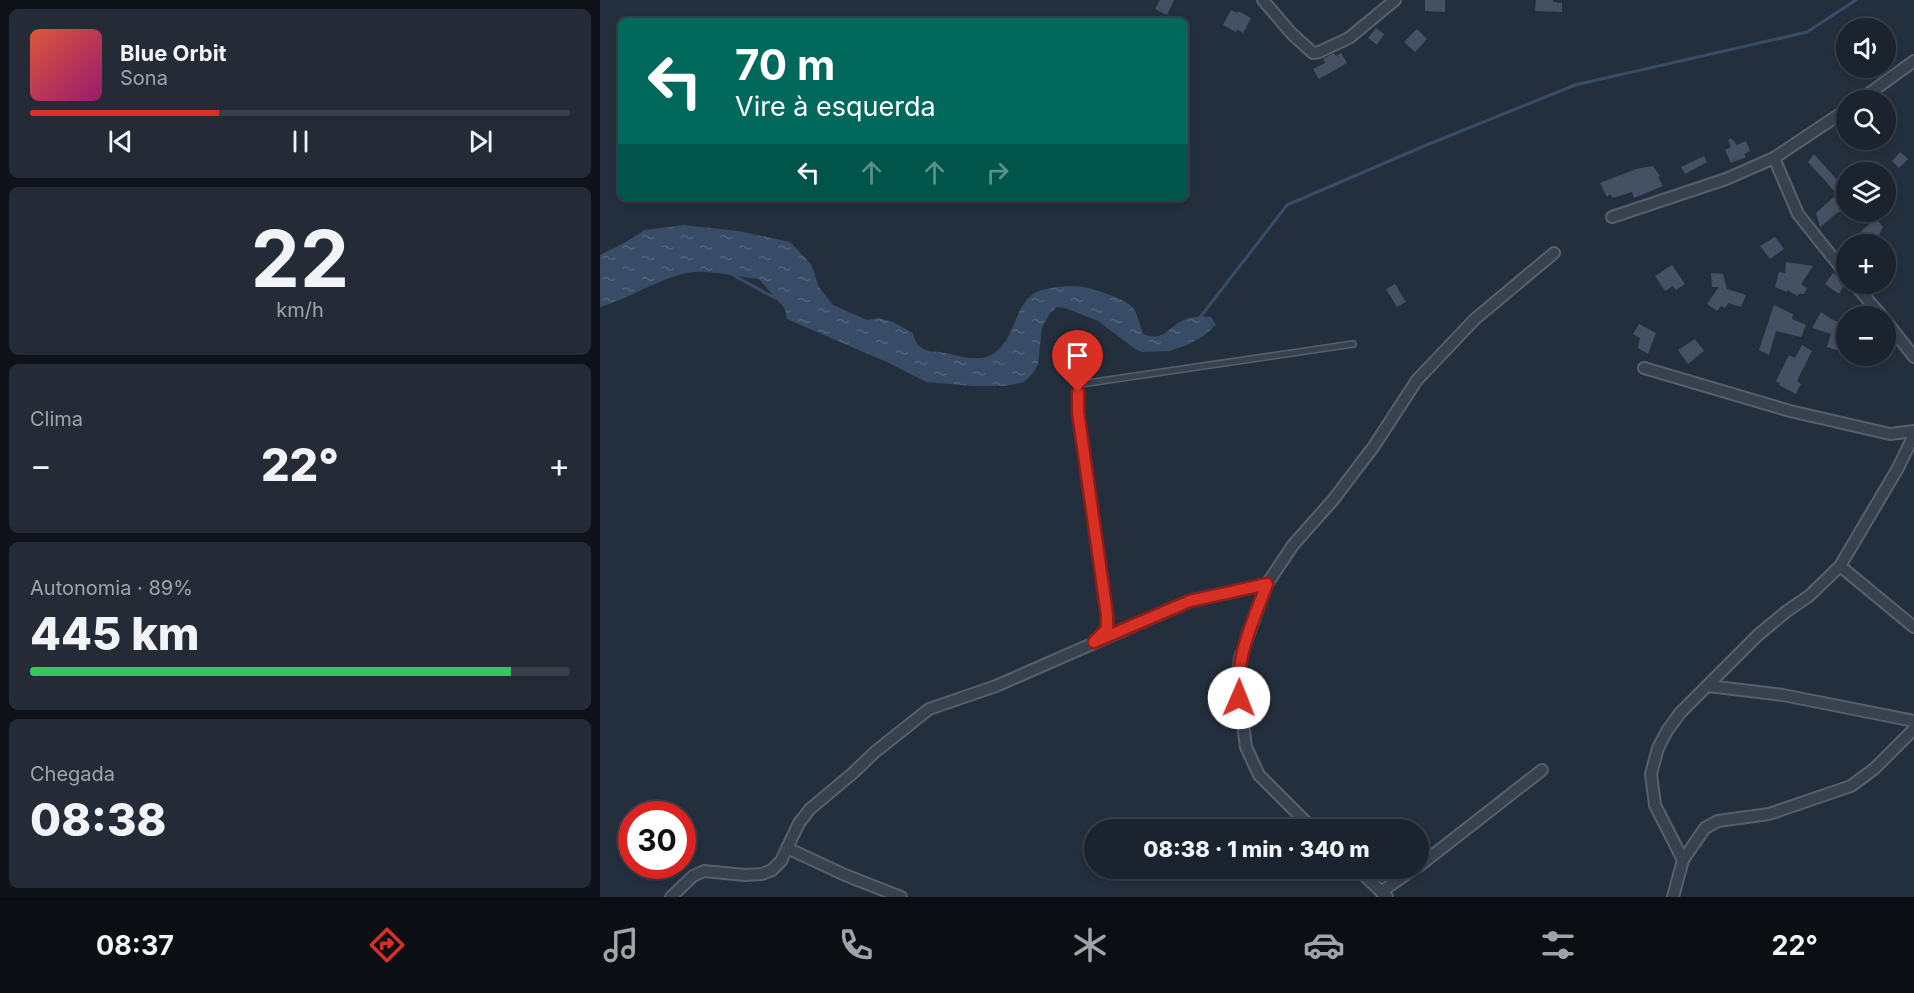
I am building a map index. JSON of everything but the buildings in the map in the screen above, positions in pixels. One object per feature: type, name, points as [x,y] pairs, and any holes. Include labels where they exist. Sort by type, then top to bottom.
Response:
[{"type":"street","points":[[1263,0],[1291,33],[1313,53],[1349,38],[1395,0]]},
{"type":"street","points":[[1874,90],[1914,61]]},
{"type":"street","points":[[1612,218],[1726,179],[1774,158],[1836,117]]},
{"type":"street","points":[[1774,158],[1798,214],[1836,262]]},
{"type":"street","points":[[1303,819],[1259,774],[1252,762],[1244,737],[1237,679],[1240,658],[1267,584],[1293,545],[1333,500],[1374,446],[1417,380],[1475,319],[1554,253]]},
{"type":"street","points":[[1863,294],[1873,306]]},
{"type":"street","points":[[1896,334],[1914,357]]},
{"type":"street","points":[[1644,368],[1790,411],[1890,434],[1914,433],[1898,468],[1840,566],[1809,596],[1787,610],[1758,635],[1680,713],[1667,731],[1658,748],[1652,774],[1655,805],[1683,860]]},
{"type":"street","points":[[1840,566],[1914,627]]},
{"type":"street","points":[[671,897],[693,876],[704,871],[762,874],[772,870],[781,861],[799,823],[810,809],[875,752],[929,709],[996,686],[1190,601],[1267,584]]},
{"type":"street","points":[[1708,686],[1783,694],[1914,721]]},
{"type":"street","points":[[1673,897],[1683,860],[1705,828],[1718,821],[1769,814],[1851,786],[1874,769],[1914,729]]},
{"type":"street","points":[[1429,858],[1542,770]]},
{"type":"street","points":[[788,848],[845,875],[901,897]]},
{"type":"street","points":[[1368,879],[1384,894],[1402,879]]},
{"type":"lane","points":[[1094,642],[1107,629],[1107,615],[1078,412],[1078,392],[1082,384],[1353,344]]},
{"type":"water","points":[[684,225],[738,231],[790,242],[811,264],[819,287],[833,305],[867,320],[878,318],[893,322],[913,333],[919,345],[929,351],[966,358],[980,358],[993,354],[1006,341],[1026,300],[1037,292],[1057,287],[1083,287],[1124,301],[1135,311],[1143,334],[1150,336],[1162,335],[1180,322],[1192,317],[1211,317],[1216,325],[1202,337],[1187,345],[1169,351],[1142,352],[1098,321],[1057,307],[1050,313],[1042,328],[1038,364],[1024,382],[1006,386],[972,386],[926,382],[889,363],[787,319],[785,309],[759,279],[693,272],[669,278],[600,307],[600,255],[645,230]]},
{"type":"waterway","points":[[1198,320],[1287,205],[1575,85],[1807,32],[1856,0]]},
{"type":"waterway","points":[[733,275],[775,298]]},
{"type":"route","points":[[1078,392],[1078,412],[1107,615],[1107,629],[1094,642],[1190,601],[1267,584],[1240,658],[1237,679],[1239,698]]}]
